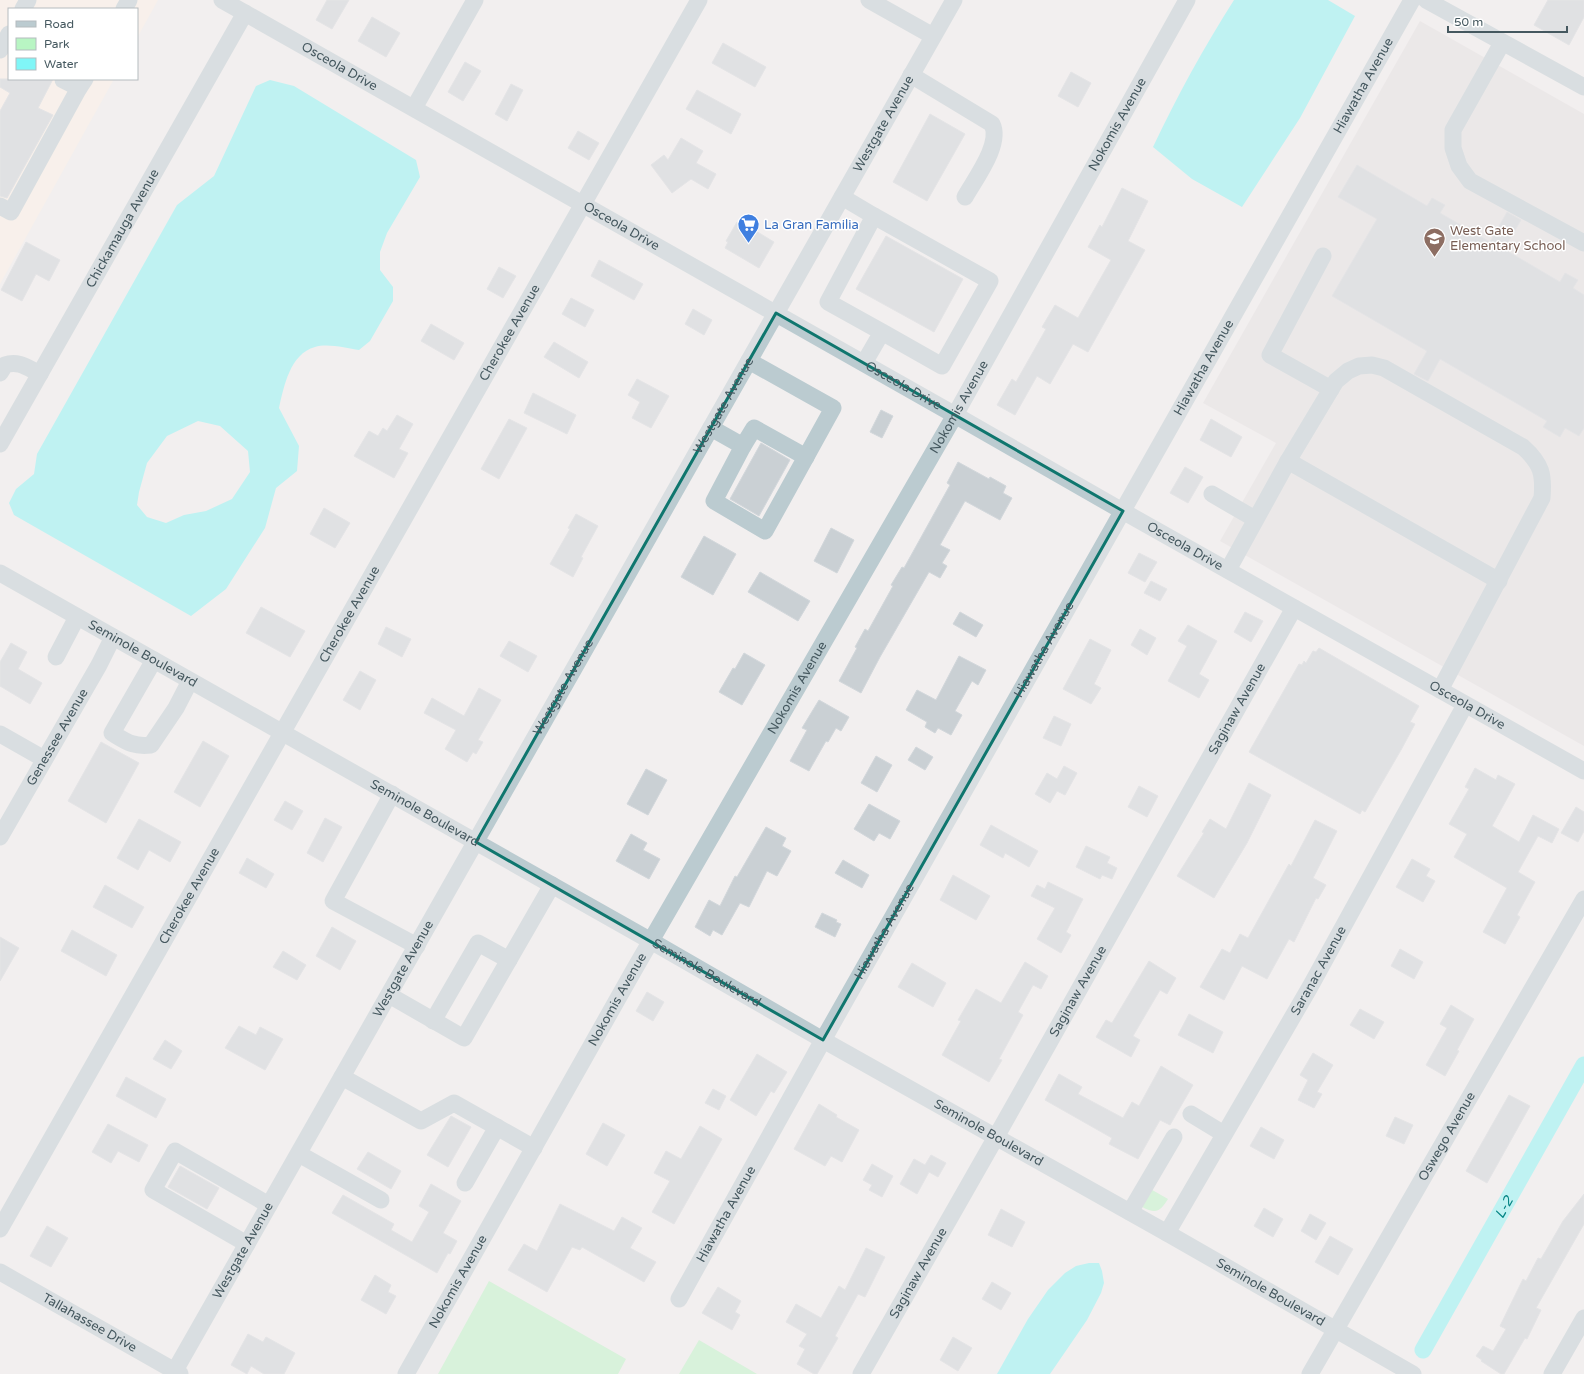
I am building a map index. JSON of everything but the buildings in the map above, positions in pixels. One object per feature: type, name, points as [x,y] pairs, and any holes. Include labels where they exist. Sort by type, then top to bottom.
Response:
[{"type":"street","name":"Osceola Drive","points":[[222,0],[1584,771]]},
{"type":"street","points":[[414,108],[475,0]]},
{"type":"street","name":"Cherokee Avenue","points":[[0,1229],[4,1211],[282,733],[699,0]]},
{"type":"street","name":"Westgate Avenue","points":[[176,1373],[269,1205],[954,0]]},
{"type":"street","name":"Nokomis Avenue","points":[[406,1374],[651,941],[955,415],[1187,0]]},
{"type":"street","name":"Hiawatha Avenue","points":[[679,1299],[823,1040],[1412,0]]},
{"type":"street","points":[[1426,0],[1584,87]]},
{"type":"street","points":[[876,2],[933,36]]},
{"type":"street","name":"Chickamauga Avenue","points":[[0,444],[245,13]]},
{"type":"street","points":[[0,50],[8,36]]},
{"type":"street","points":[[1502,43],[1453,130],[1453,148],[1459,166],[1470,181],[1584,243]]},
{"type":"street","points":[[911,75],[992,124],[996,130],[991,152],[965,197]]},
{"type":"street","points":[[0,206],[11,212],[82,84],[63,80]]},
{"type":"street","points":[[842,197],[990,281],[942,366],[828,302],[874,216]]},
{"type":"street","points":[[1323,256],[1270,355],[1331,389]]},
{"type":"street","points":[[864,363],[882,332]]},
{"type":"street","points":[[749,361],[832,408],[806,457],[765,531],[714,501],[754,428],[806,457]]},
{"type":"street","points":[[0,373],[5,365],[12,363],[23,365],[40,374]]},
{"type":"street","points":[[1228,570],[1288,461],[1336,381],[1348,371],[1359,366],[1372,365],[1384,368],[1523,447],[1533,456],[1540,468],[1543,481],[1542,498],[1440,690]]},
{"type":"street","points":[[711,428],[743,446]]},
{"type":"street","points":[[1288,461],[1499,581]]},
{"type":"street","points":[[1212,494],[1255,519]]},
{"type":"street","name":"Seminole Boulevard","points":[[0,573],[392,794],[823,1040],[1167,1232],[1413,1374]]},
{"type":"street","name":"Saginaw Avenue","points":[[860,1374],[996,1137],[1294,608]]},
{"type":"street","points":[[56,657],[77,617]]},
{"type":"street","name":"Genessee Avenue","points":[[0,837],[99,665],[113,637]]},
{"type":"street","points":[[154,660],[112,733],[139,746],[152,745],[176,708],[190,681]]},
{"type":"street","name":"Saranac Avenue","points":[[1167,1232],[1310,987],[1465,705]]},
{"type":"street","points":[[0,734],[44,759]]},
{"type":"street","points":[[392,794],[333,901],[417,946]]},
{"type":"street","points":[[389,995],[464,1038],[552,885]]},
{"type":"street","name":"Oswego Avenue","points":[[1310,1374],[1584,899]]},
{"type":"street","points":[[433,1021],[478,943],[509,960]]},
{"type":"street","points":[[342,1077],[421,1121],[454,1103],[534,1148]]},
{"type":"street","points":[[1191,1114],[1224,1134]]},
{"type":"street","points":[[465,1183],[497,1127]]},
{"type":"street","points":[[1130,1212],[1174,1137]]},
{"type":"street","points":[[247,1244],[153,1190],[156,1183],[175,1151],[269,1205]]},
{"type":"street","points":[[299,1154],[381,1200]]},
{"type":"street","name":"Tallahassee Drive","points":[[0,1272],[176,1373]]},
{"type":"street","points":[[1552,1374],[1584,1318]]},
{"type":"highlighted area","points":[[776,313],[1123,511],[823,1040],[476,842]]},
{"type":"shaded area","points":[[0,0],[158,0],[138,36],[138,8],[8,8],[8,80],[113,80],[0,284]]},
{"type":"shaded area","name":"West Gate Elementary School","points":[[1420,21],[1584,114],[1584,746],[1220,541],[1276,443],[1203,403]]},
{"type":"green space","points":[[1147,1187],[1168,1199],[1163,1207],[1151,1211],[1142,1207]]},
{"type":"green space","points":[[489,1281],[626,1359],[618,1374],[438,1374]]},
{"type":"green space","points":[[699,1340],[757,1374],[679,1374]]},
{"type":"water","points":[[1234,0],[1328,0],[1355,16],[1300,118],[1242,207],[1192,179],[1153,147],[1191,72]]},
{"type":"water","points":[[270,80],[294,86],[416,160],[420,177],[387,233],[380,252],[380,270],[393,287],[393,301],[370,341],[359,350],[337,346],[315,347],[306,351],[294,364],[286,381],[279,408],[299,446],[297,471],[276,488],[265,528],[226,589],[191,616],[14,515],[9,503],[16,489],[34,474],[37,454],[177,205],[214,176],[256,86]],"holes":[[[198,421],[220,426],[248,451],[250,472],[232,499],[206,511],[184,515],[166,523],[147,517],[137,505],[139,492],[147,463],[167,436]]]},
{"type":"water","points":[[1089,1263],[1099,1263],[1104,1283],[1101,1293],[1087,1320],[1050,1374],[997,1374],[1028,1319],[1048,1290],[1065,1273],[1076,1266]]},
{"type":"waterway","name":"L-2","points":[[1423,1350],[1584,1065]]},
{"type":"place","name":"La Gran Familia","points":[[749,244]]},
{"type":"place","name":"West Gate Elementary School","points":[[1434,258]]}]
